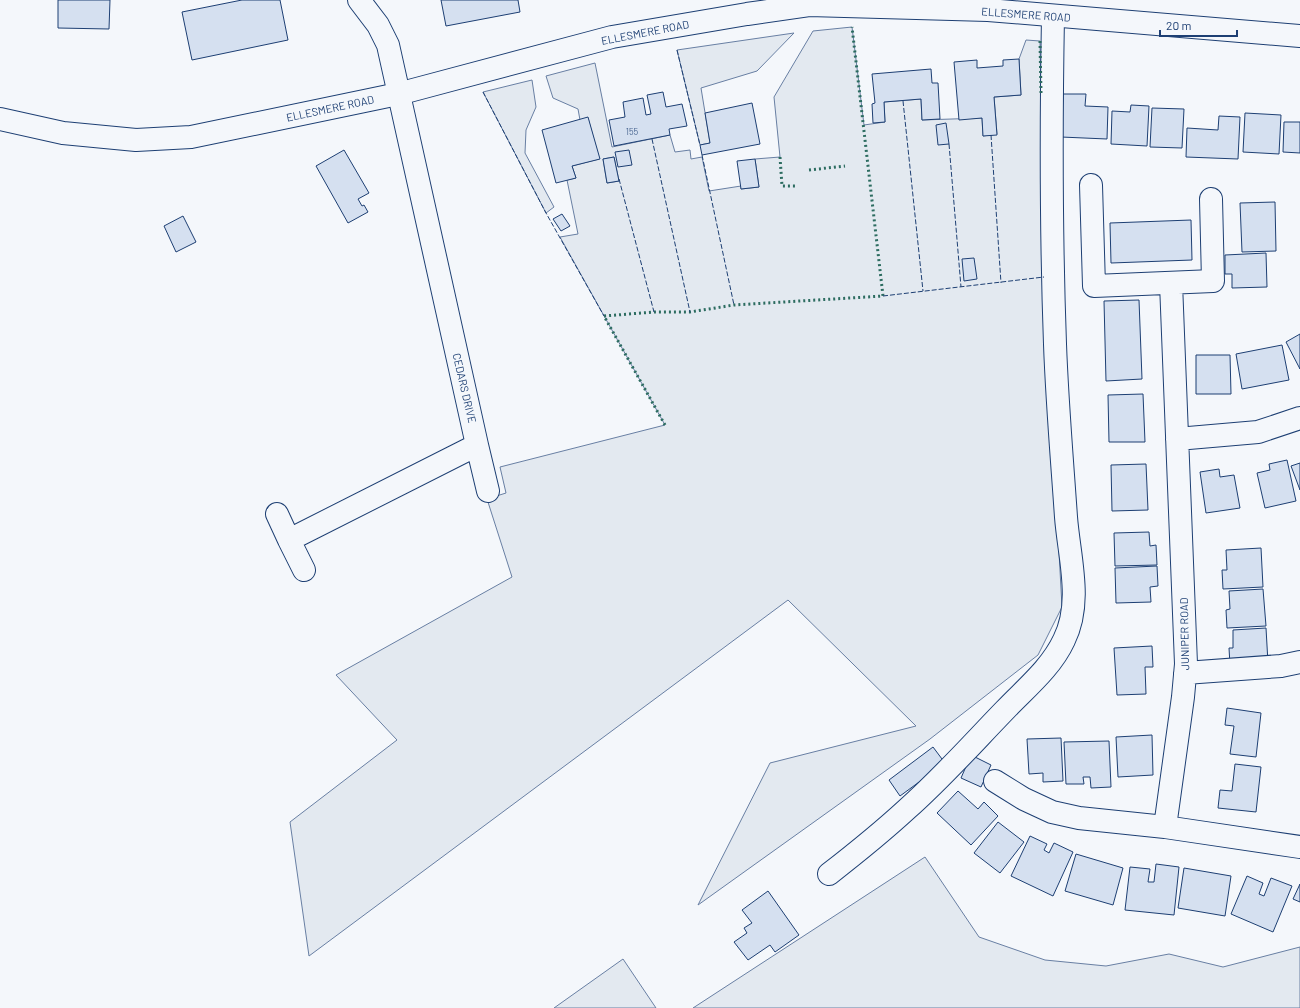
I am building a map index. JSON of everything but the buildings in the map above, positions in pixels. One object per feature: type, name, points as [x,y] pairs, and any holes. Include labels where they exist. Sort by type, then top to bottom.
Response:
[{"type":"street","name":"CEDARS DRIVE","points":[[359,0],[378,24],[388,45],[488,491]]},
{"type":"street","name":"ELLESMERE ROAD","points":[[0,119],[63,133],[136,140],[192,137],[398,94],[612,36],[809,5],[988,10],[1300,36]]},
{"type":"street","points":[[829,874],[909,808],[961,757],[1046,668],[1064,642],[1071,624],[1074,605],[1072,570],[1066,523],[1055,345],[1051,121],[1053,16]]},
{"type":"street","points":[[1091,185],[1094,286],[1213,281],[1211,199]]},
{"type":"street","name":"JUNIPER ROAD","points":[[1165,827],[1185,673],[1185,630],[1171,283]]},
{"type":"street","points":[[1177,439],[1258,432],[1300,418]]},
{"type":"street","points":[[290,540],[478,445]]},
{"type":"street","points":[[277,514],[304,570]]},
{"type":"street","points":[[1185,673],[1281,666],[1300,662]]},
{"type":"street","points":[[995,781],[1024,799],[1052,812],[1079,818],[1165,827],[1300,847]]},
{"type":"shaded area","points":[[852,27],[864,125],[885,122],[884,102],[921,99],[922,120],[982,118],[983,136],[997,134],[994,97],[1021,95],[1019,59],[1026,40],[1040,41],[1044,277],[1062,607],[1038,655],[930,739],[698,905],[770,763],[916,726],[788,600],[309,956],[290,822],[397,740],[336,675],[512,577],[487,499],[506,493],[500,467],[665,425],[560,237],[578,234],[567,180],[576,178],[572,166],[599,159],[588,118],[580,120],[578,109],[553,98],[546,76],[595,63],[612,147],[670,135],[675,152],[690,150],[691,159],[702,157],[709,191],[741,186],[741,189],[759,187],[755,159],[780,157],[774,97],[813,31]],"holes":[[[614,157],[619,181],[607,183],[603,159]]]},
{"type":"shaded area","points":[[794,33],[757,71],[701,88],[710,143],[700,145],[677,50]]},
{"type":"shaded area","points":[[532,80],[536,107],[526,130],[525,153],[554,207],[546,213],[483,92]]},
{"type":"shaded area","points":[[925,857],[979,937],[1045,960],[1106,966],[1169,954],[1223,967],[1300,947],[1300,1008],[693,1008]]},
{"type":"shaded area","points":[[623,959],[656,1008],[554,1008]]},
{"type":"hedge","points":[[665,425],[604,316],[654,312],[690,312],[734,305],[883,296],[852,27]]},
{"type":"hedge","points":[[1040,41],[1041,93]]},
{"type":"hedge","points":[[780,157],[782,186],[795,186]]},
{"type":"hedge","points":[[809,170],[845,166]]},
{"type":"fence","points":[[677,50],[700,145]]},
{"type":"fence","points":[[483,92],[546,213],[604,316]]},
{"type":"fence","points":[[903,101],[923,291]]},
{"type":"fence","points":[[991,135],[1001,283]]},
{"type":"fence","points":[[652,139],[690,312]]},
{"type":"fence","points":[[949,144],[961,287]]},
{"type":"fence","points":[[702,155],[734,305]]},
{"type":"fence","points":[[619,179],[654,312]]},
{"type":"fence","points":[[883,296],[1044,277]]}]
